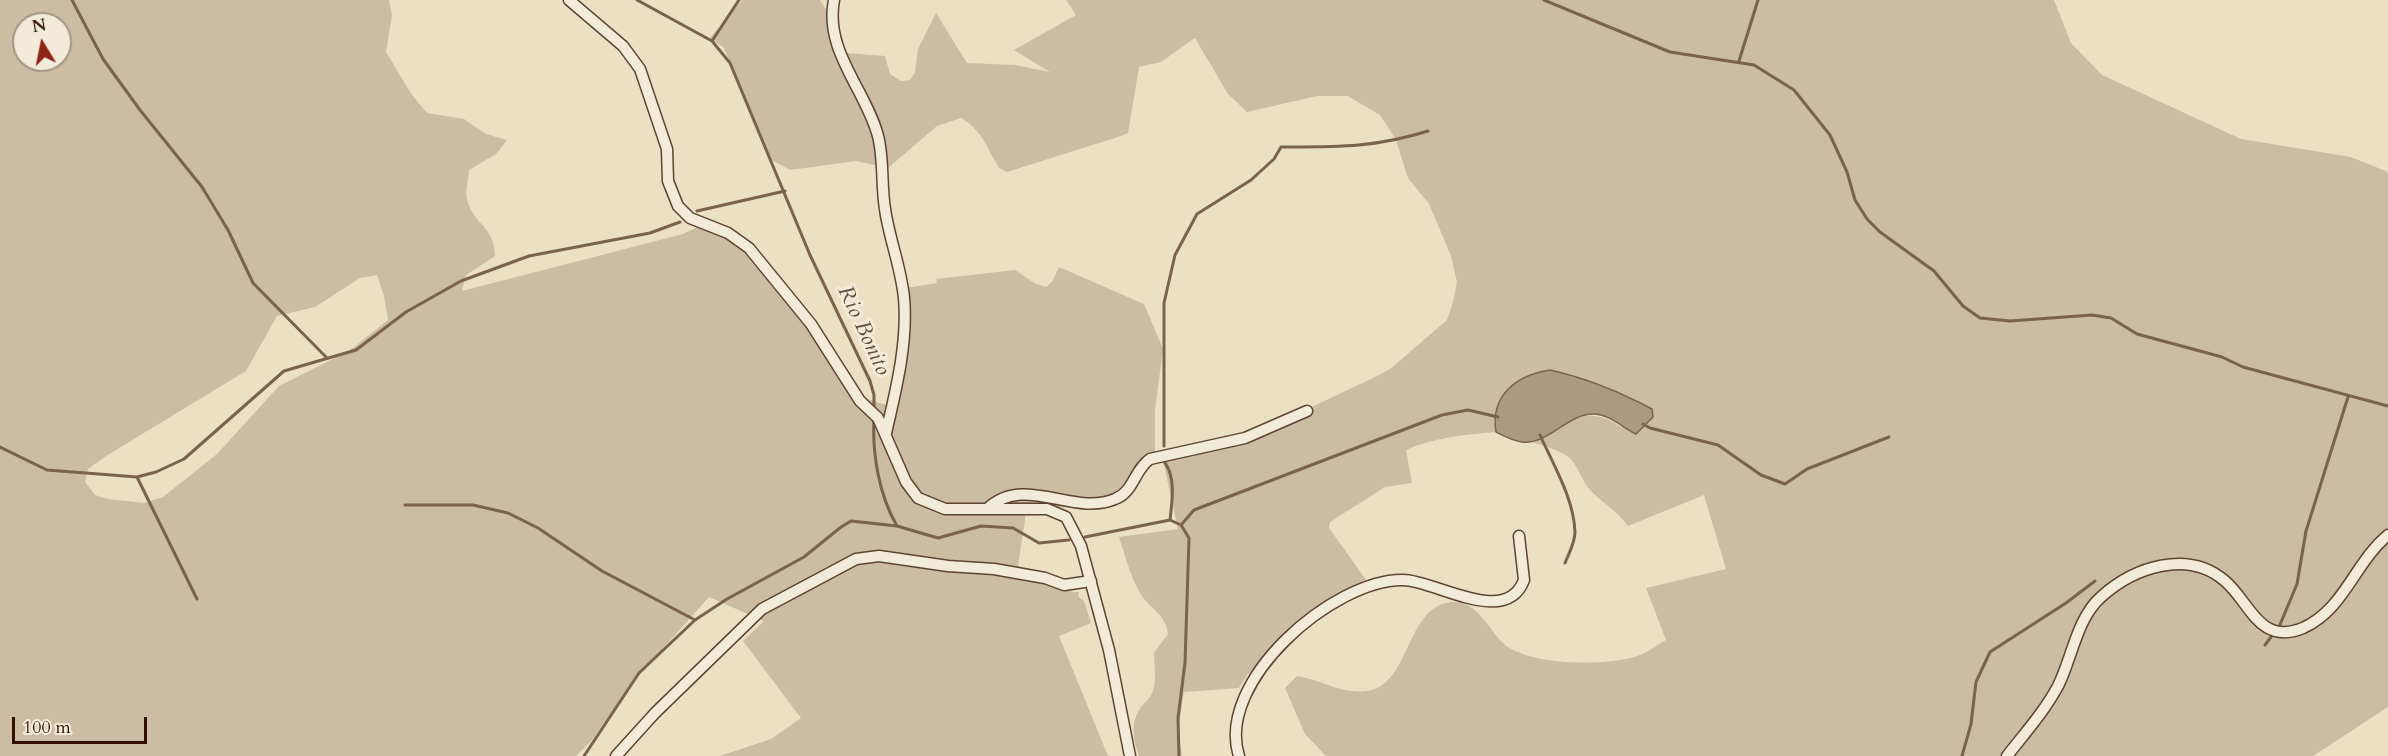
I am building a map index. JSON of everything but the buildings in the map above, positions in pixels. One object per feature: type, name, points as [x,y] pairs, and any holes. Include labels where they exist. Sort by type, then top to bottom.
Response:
[{"type":"street","points":[[569,0],[622,46],[640,69],[664,137],[668,181],[678,206],[690,218],[735,236],[750,248],[811,324],[860,401],[874,415],[886,433],[906,482],[918,498],[945,510],[1047,509],[1066,517],[1082,546],[1109,650],[1130,756]]},
{"type":"street","points":[[834,0],[833,28],[839,49],[847,71],[870,113],[879,138],[885,210],[904,298],[904,328],[886,433]]},
{"type":"street","points":[[987,509],[1002,498],[1025,494],[1047,496],[1082,504],[1115,500],[1126,494],[1140,465],[1150,459],[1245,438],[1307,411]]},
{"type":"street","points":[[2007,756],[2045,708],[2057,687],[2084,622],[2095,603],[2119,583],[2154,568],[2181,563],[2190,564],[2226,581],[2259,623],[2272,630],[2291,631],[2308,625],[2331,607],[2388,535]]},
{"type":"street","points":[[1239,756],[1236,746],[1237,718],[1246,689],[1262,665],[1298,630],[1362,588],[1389,580],[1417,581],[1474,601],[1491,602],[1504,598],[1521,587],[1524,580],[1519,536]]},
{"type":"street","points":[[616,756],[656,713],[762,609],[797,593],[856,559],[879,556],[948,566],[993,569],[1045,578],[1064,585],[1090,581]]},
{"type":"shaded area","points":[[0,0],[389,0],[392,15],[386,52],[412,95],[427,113],[464,119],[486,134],[507,140],[496,154],[469,170],[467,199],[474,215],[491,238],[495,256],[466,275],[462,291],[683,234],[700,226],[742,245],[836,358],[865,398],[889,406],[906,288],[937,283],[936,279],[1015,270],[1036,284],[1046,287],[1052,282],[1059,267],[1144,304],[1163,349],[1155,410],[1155,457],[1117,493],[1082,508],[1027,506],[1018,566],[1052,574],[1072,592],[1079,592],[1078,596],[1084,601],[1091,623],[1059,636],[1108,756],[720,756],[771,739],[801,718],[743,641],[764,621],[709,597],[633,682],[592,740],[576,756],[0,756]],"holes":[[[377,275],[384,296],[388,320],[349,351],[279,386],[217,454],[163,497],[144,503],[108,499],[95,495],[85,482],[88,469],[106,456],[246,371],[277,316],[315,307],[360,278]]]},
{"type":"shaded area","points":[[742,0],[820,0],[840,32],[846,53],[885,56],[890,74],[901,81],[910,80],[915,73],[918,49],[936,13],[967,63],[1015,65],[1050,72],[1014,50],[1076,15],[1066,0],[2054,0],[2071,43],[2102,75],[2241,139],[2351,157],[2388,172],[2388,707],[2313,756],[1326,756],[1305,734],[1285,688],[1297,676],[1339,689],[1357,691],[1367,691],[1382,685],[1393,675],[1426,615],[1439,606],[1455,602],[1470,606],[1502,642],[1513,650],[1528,656],[1585,663],[1621,660],[1642,654],[1666,640],[1646,588],[1726,569],[1704,495],[1628,526],[1591,491],[1574,463],[1566,455],[1533,442],[1576,418],[1587,416],[1609,420],[1622,428],[1631,397],[1568,374],[1495,426],[1496,432],[1439,439],[1406,450],[1412,483],[1385,487],[1330,522],[1329,528],[1369,584],[1320,613],[1247,675],[1239,688],[1184,692],[1178,729],[1182,756],[1139,756],[1134,739],[1134,721],[1139,710],[1152,694],[1155,681],[1154,653],[1168,634],[1162,618],[1144,599],[1136,585],[1119,537],[1178,529],[1162,456],[1228,439],[1301,412],[1373,378],[1390,369],[1447,320],[1457,282],[1451,256],[1429,204],[1408,178],[1396,140],[1380,115],[1348,96],[1317,96],[1247,112],[1228,94],[1195,38],[1161,62],[1139,67],[1128,133],[1118,137],[1007,172],[999,168],[979,134],[961,118],[937,126],[888,168],[856,161],[790,170],[772,160],[724,48],[710,38]]},
{"type":"shaded area","points":[[1550,370],[1590,381],[1628,397],[1652,409],[1653,417],[1636,434],[1611,419],[1595,414],[1576,418],[1532,442],[1515,441],[1496,432],[1497,407],[1508,389],[1527,377]]},
{"type":"waterway","points":[[72,0],[103,59],[140,110],[202,187],[228,230],[253,283],[326,357]]},
{"type":"waterway","name":"Rio Bonito","points":[[637,0],[712,41],[730,63],[810,255],[870,381],[874,395],[874,411]]},
{"type":"waterway","name":"Rio Bonito","points":[[712,41],[739,0]]},
{"type":"waterway","points":[[1544,0],[1670,52],[1754,65],[1794,90],[1830,135],[1847,172],[1855,200],[1867,219],[1880,232],[1934,271],[1963,306],[1980,318],[2010,321],[2092,315],[2111,318],[2137,334],[2222,357],[2243,367],[2388,406]]},
{"type":"waterway","points":[[1739,61],[1758,0]]},
{"type":"waterway","points":[[1164,446],[1164,303],[1175,255],[1197,214],[1251,180],[1274,159],[1281,147],[1372,144],[1428,131]]},
{"type":"waterway","points":[[697,211],[785,191]]},
{"type":"waterway","points":[[0,447],[47,470],[137,477],[156,472],[184,459],[284,371],[356,350],[406,312],[461,281],[529,256],[650,233],[680,222]]},
{"type":"waterway","points":[[2279,627],[2297,584],[2306,531],[2348,397]]},
{"type":"waterway","points":[[1181,525],[1194,510],[1442,415],[1468,410],[1498,417]]},
{"type":"waterway","name":"Rio Bonito","points":[[874,418],[874,446],[878,474],[881,488],[897,526]]},
{"type":"waterway","points":[[1643,424],[1650,428],[1718,445],[1761,475],[1785,484],[1807,469],[1889,437]]},
{"type":"waterway","points":[[1540,435],[1562,482],[1574,520],[1574,540],[1565,563]]},
{"type":"waterway","points":[[1165,463],[1172,483],[1170,520]]},
{"type":"waterway","points":[[137,477],[197,599]]},
{"type":"waterway","points":[[405,505],[473,505],[508,513],[538,528],[602,571],[695,620]]},
{"type":"waterway","name":"Rio Bonito","points":[[1085,537],[1170,520],[1181,525],[1189,538],[1185,663],[1178,718],[1179,756]]},
{"type":"waterway","points":[[584,756],[639,673],[695,620],[727,599],[804,557],[851,521],[897,526],[938,538],[981,526],[1013,528],[1039,543],[1069,540]]},
{"type":"waterway","points":[[1962,756],[1971,724],[1976,682],[1990,652],[2066,603],[2095,581]]},
{"type":"waterway","points":[[2265,645],[2271,637]]}]
